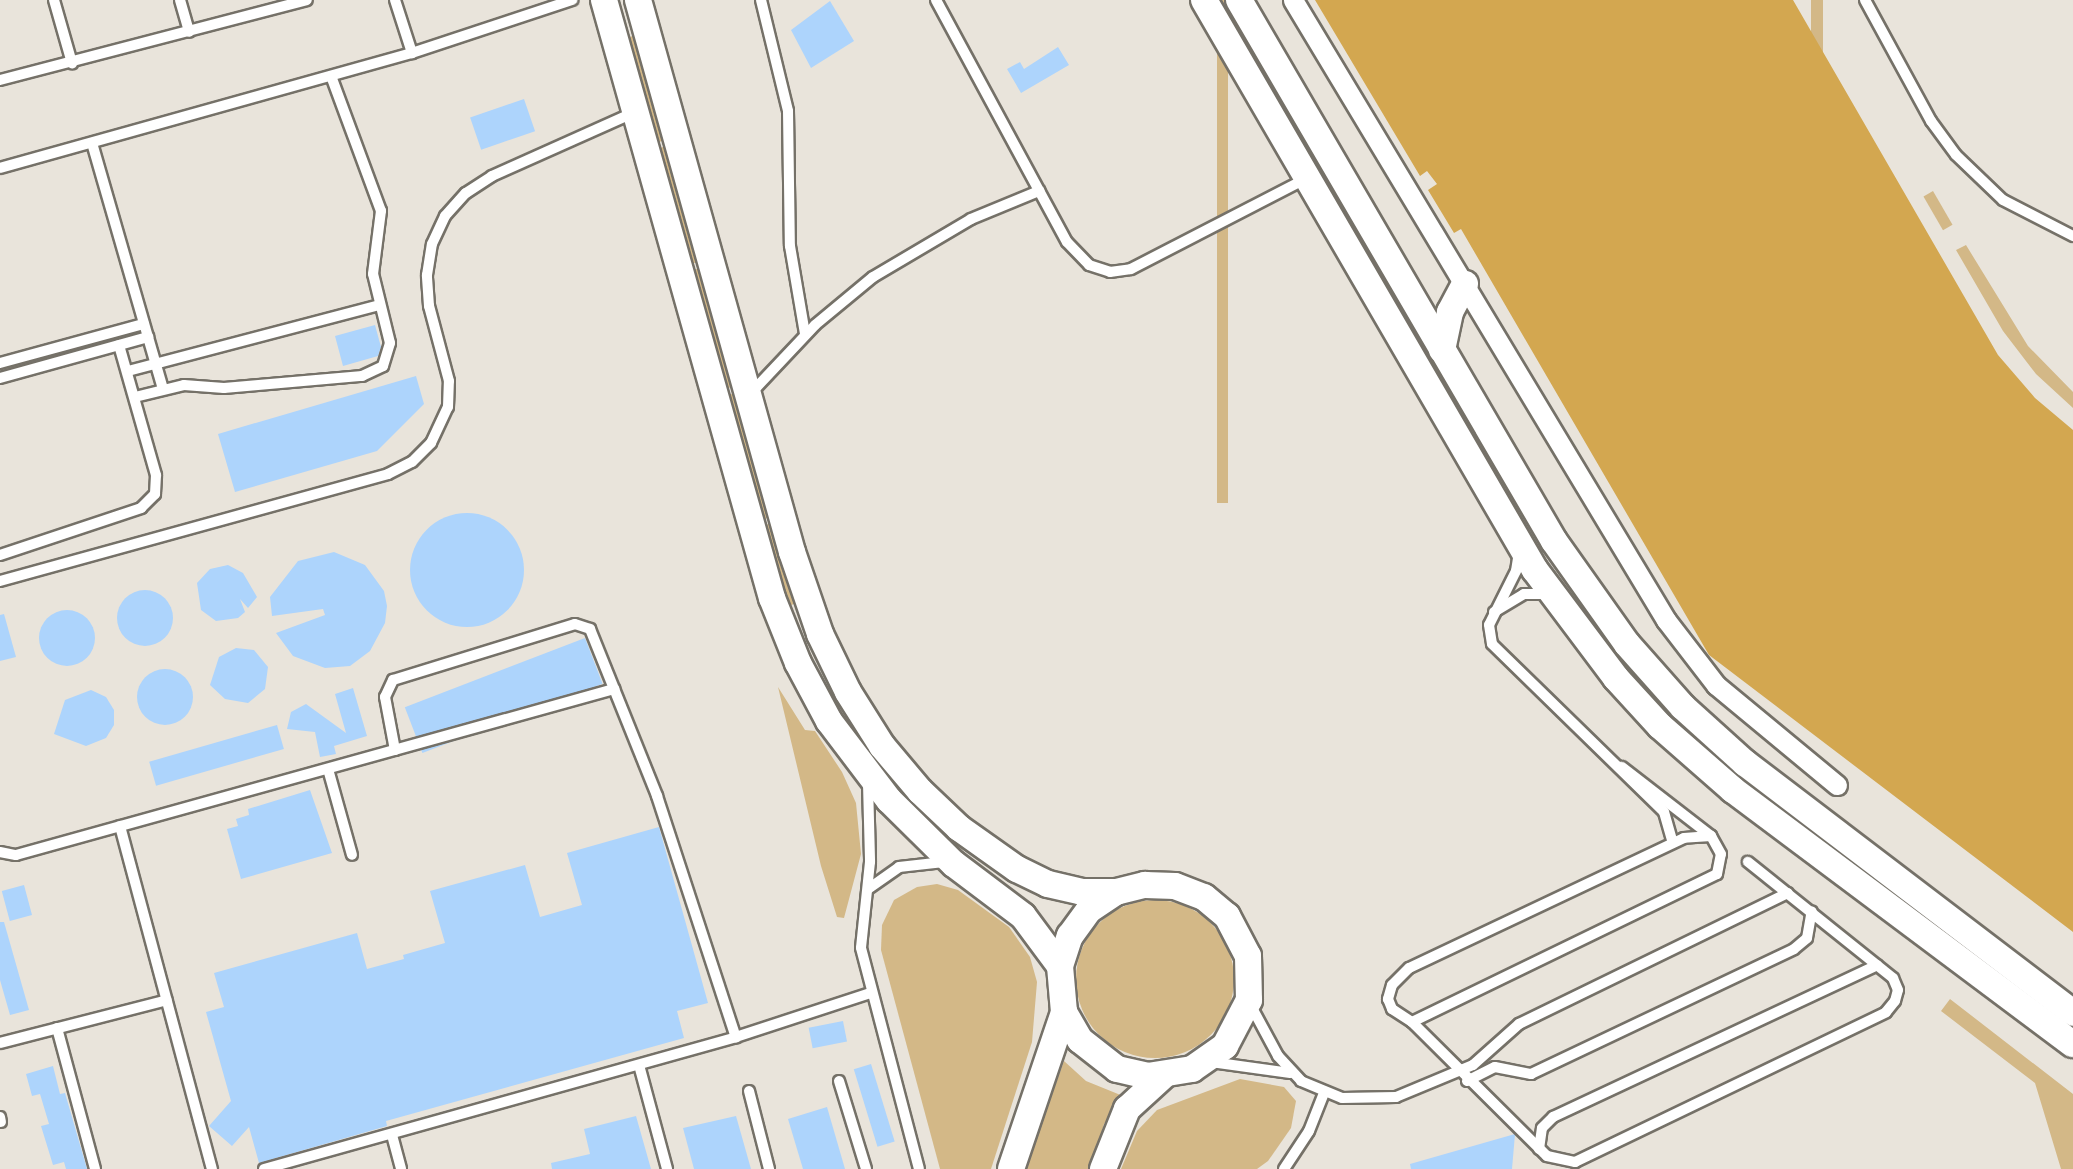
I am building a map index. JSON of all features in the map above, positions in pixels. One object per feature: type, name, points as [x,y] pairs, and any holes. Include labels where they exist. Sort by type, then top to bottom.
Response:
[{"type":"main road","points":[[604,0],[784,633],[824,712],[868,776],[954,864],[1023,916],[1060,966]]},
{"type":"main road","points":[[638,0],[748,396],[820,634],[858,710],[902,771]]},
{"type":"main road","points":[[1204,0],[1521,545],[1552,594],[1616,678],[1692,755],[1995,970],[2073,1013]]},
{"type":"main road","points":[[1240,0],[1554,541],[1627,644],[1714,736],[1995,970],[2073,1044]]},
{"type":"main road","points":[[1442,350],[1450,312],[1465,284]]},
{"type":"main road","points":[[1470,460],[1480,456],[1492,462],[1521,509],[1554,541]]},
{"type":"main road","points":[[784,633],[788,623],[800,622],[841,706],[870,742],[959,828],[1032,877],[1073,891],[1116,892],[1160,884],[1190,890],[1216,905],[1243,941],[1251,970],[1249,1000],[1233,1035],[1205,1062],[1163,1076],[1132,1074],[1103,1061],[1080,1040],[1064,1013]]},
{"type":"main road","points":[[1012,1169],[1064,1013],[1060,966],[1079,922],[1116,892]]},
{"type":"main road","points":[[1102,1169],[1127,1109],[1163,1076]]},
{"type":"street","points":[[1293,0],[1687,650],[1735,703],[1837,785]]},
{"type":"lane","points":[[54,0],[72,63]]},
{"type":"lane","points":[[180,0],[189,32]]},
{"type":"lane","points":[[0,80],[307,0]]},
{"type":"lane","points":[[395,0],[412,53]]},
{"type":"lane","points":[[761,0],[788,111],[790,246],[805,334]]},
{"type":"lane","points":[[936,0],[1080,259],[1099,270],[1121,271],[1307,178]]},
{"type":"lane","points":[[1865,0],[1931,121],[1963,164],[2003,200],[2073,236]]},
{"type":"lane","points":[[0,168],[412,53],[572,1]]},
{"type":"lane","points":[[135,397],[163,389],[373,373],[389,355],[373,274],[381,211],[331,76]]},
{"type":"lane","points":[[0,581],[388,474],[412,462],[431,443],[447,407],[449,381],[429,306],[426,275],[432,244],[445,216],[466,193],[492,176],[635,112]]},
{"type":"lane","points":[[92,143],[163,389]]},
{"type":"lane","points":[[748,396],[805,334],[904,256],[971,219],[1040,191]]},
{"type":"lane","points":[[128,371],[379,305]]},
{"type":"lane","points":[[0,363],[144,324]]},
{"type":"lane","points":[[0,378],[148,337]]},
{"type":"lane","points":[[0,555],[149,502],[156,475],[119,345]]},
{"type":"lane","points":[[1521,545],[1516,570],[1493,612],[1488,632],[1496,650],[1622,767],[1664,812],[1673,843]]},
{"type":"lane","points":[[1493,612],[1524,594],[1552,594]]},
{"type":"lane","points":[[395,750],[385,692],[393,680],[575,624],[593,634],[657,796],[736,1037]]},
{"type":"lane","points":[[0,852],[16,855],[614,689]]},
{"type":"lane","points":[[1412,1022],[1712,878],[1722,861],[1711,836],[1622,767]]},
{"type":"lane","points":[[328,769],[352,855]]},
{"type":"lane","points":[[868,776],[868,889],[861,948],[919,1169]]},
{"type":"lane","points":[[120,826],[212,1169]]},
{"type":"lane","points":[[1711,836],[1692,835],[1673,843],[1402,972],[1388,999],[1392,1009],[1412,1022],[1466,1081],[1539,1149],[1553,1160],[1575,1162],[1886,1012],[1895,1002],[1897,986],[1877,964],[1748,862]]},
{"type":"lane","points":[[868,889],[908,864],[954,864]]},
{"type":"lane","points":[[1205,1062],[1290,1073],[1324,1093],[1378,1100],[1459,1072],[1520,1024],[1788,893]]},
{"type":"lane","points":[[1466,1081],[1502,1067],[1531,1074],[1794,949],[1807,938],[1812,911]]},
{"type":"lane","points":[[1539,1149],[1542,1128],[1553,1117],[1877,964]]},
{"type":"lane","points":[[264,1169],[302,1164],[392,1135],[736,1037],[871,993]]},
{"type":"lane","points":[[0,1043],[167,1000]]},
{"type":"lane","points":[[1249,1000],[1290,1073]]},
{"type":"lane","points":[[58,1028],[95,1169]]},
{"type":"lane","points":[[1494,1047],[1502,1067]]},
{"type":"lane","points":[[639,1065],[667,1169]]},
{"type":"lane","points":[[839,1081],[866,1169]]},
{"type":"lane","points":[[749,1091],[769,1169]]},
{"type":"lane","points":[[1284,1169],[1309,1131],[1324,1093]]},
{"type":"lane","points":[[392,1135],[401,1169]]},
{"type":"shaded area","points":[[1217,0],[1228,0],[1228,503],[1217,503]]},
{"type":"shaded area","points":[[1315,0],[1793,0],[1998,355],[2035,398],[2073,430],[2073,932],[1709,655],[1461,229],[1454,233],[1428,190],[1437,184],[1427,171],[1420,176]]},
{"type":"shaded area","points":[[1811,0],[1823,0],[1823,157],[1811,157]]},
{"type":"shaded area","points":[[637,35],[665,140],[656,143],[627,38]]},
{"type":"shaded area","points":[[667,146],[698,262],[689,264],[658,148]]},
{"type":"shaded area","points":[[1933,191],[1952,225],[1943,230],[1923,196]]},
{"type":"shaded area","points":[[1966,245],[2028,346],[2073,392],[2073,408],[2036,374],[2003,331],[1956,250]]},
{"type":"shaded area","points":[[701,268],[733,387],[723,389],[691,271]]},
{"type":"shaded area","points":[[736,393],[769,518],[760,520],[726,396]]},
{"type":"shaded area","points":[[772,523],[797,603],[788,606],[763,526]]},
{"type":"shaded area","points":[[778,687],[805,730],[815,731],[842,772],[856,803],[861,854],[844,918],[837,917],[821,866]]},
{"type":"shaded area","points":[[937,884],[958,890],[1009,927],[1030,957],[1037,982],[1032,1042],[991,1169],[940,1169],[881,950],[882,925],[894,900],[917,887]]},
{"type":"shaded area","points":[[1155,900],[1185,906],[1211,923],[1228,949],[1234,979],[1228,1009],[1211,1035],[1185,1052],[1155,1058],[1125,1052],[1099,1035],[1082,1009],[1076,979],[1082,949],[1099,923],[1125,906]]},
{"type":"shaded area","points":[[1950,999],[2073,1094],[2073,1169],[2061,1169],[2035,1083],[1941,1011]]},
{"type":"shaded area","points":[[1064,1061],[1086,1081],[1123,1096],[1104,1124],[1090,1169],[1025,1169]]},
{"type":"shaded area","points":[[1240,1079],[1284,1087],[1296,1101],[1291,1128],[1268,1161],[1257,1169],[1121,1169],[1137,1131],[1157,1110]]},
{"type":"building","points":[[830,1],[854,41],[811,68],[791,30]]},
{"type":"building","points":[[1058,47],[1069,65],[1021,93],[1007,69],[1020,62],[1024,69]]},
{"type":"building","points":[[524,99],[535,131],[481,150],[470,118]]},
{"type":"building","points":[[375,325],[381,347],[378,356],[343,366],[335,336]]},
{"type":"building","points":[[416,376],[424,404],[377,451],[235,492],[218,434]]},
{"type":"building","points":[[467,513],[489,517],[508,529],[520,548],[524,570],[520,592],[508,611],[489,623],[467,627],[445,623],[426,611],[414,592],[410,570],[414,548],[426,529],[445,517]]},
{"type":"building","points":[[334,552],[365,565],[384,591],[387,606],[385,623],[370,651],[350,666],[325,668],[293,656],[276,633],[325,615],[323,609],[272,616],[270,597],[298,561]]},
{"type":"building","points":[[228,565],[243,573],[257,597],[248,608],[240,599],[245,612],[238,618],[216,621],[201,610],[197,583],[210,569]]},
{"type":"building","points":[[139,590],[151,590],[165,598],[173,612],[171,629],[165,638],[151,646],[139,646],[122,634],[117,624],[117,612],[129,595]]},
{"type":"building","points":[[61,610],[73,610],[83,614],[91,622],[95,638],[91,654],[83,662],[73,666],[61,666],[51,662],[43,654],[39,644],[39,632],[43,622],[51,614]]},
{"type":"building","points":[[4,614],[16,657],[0,661],[0,615]]},
{"type":"building","points":[[585,638],[603,684],[422,753],[405,707]]},
{"type":"building","points":[[236,648],[254,650],[268,667],[265,689],[248,703],[225,699],[210,685],[219,657]]},
{"type":"building","points":[[159,669],[171,669],[181,673],[189,681],[193,697],[189,713],[181,721],[171,725],[159,725],[149,721],[141,713],[137,703],[137,691],[141,681],[149,673]]},
{"type":"building","points":[[353,688],[367,736],[334,746],[336,754],[320,757],[315,732],[287,729],[291,712],[306,704],[346,733],[335,694]]},
{"type":"building","points":[[91,690],[106,697],[114,710],[114,725],[106,738],[86,746],[54,734],[65,700]]},
{"type":"building","points":[[277,725],[284,749],[156,786],[149,762]]},
{"type":"building","points":[[310,790],[332,853],[241,879],[227,829],[238,826],[236,819],[249,815],[248,809]]},
{"type":"building","points":[[659,827],[708,1003],[677,1011],[684,1038],[386,1121],[387,1126],[259,1163],[249,1127],[232,1146],[209,1126],[231,1101],[206,1012],[224,1007],[214,973],[357,933],[367,969],[404,959],[403,955],[445,943],[430,891],[525,865],[540,917],[582,905],[567,853]]},
{"type":"building","points":[[24,885],[32,915],[10,921],[2,891]]},
{"type":"building","points":[[0,922],[4,922],[29,1010],[10,1015],[0,980]]},
{"type":"building","points":[[843,1021],[847,1042],[813,1048],[809,1028]]},
{"type":"building","points":[[871,1064],[895,1141],[877,1147],[854,1069]]},
{"type":"building","points":[[53,1066],[60,1094],[65,1093],[87,1169],[66,1169],[64,1162],[53,1165],[41,1126],[49,1124],[40,1094],[32,1096],[26,1074]]},
{"type":"building","points":[[827,1107],[845,1169],[803,1169],[788,1119]]},
{"type":"building","points":[[636,1116],[651,1169],[552,1169],[551,1163],[590,1154],[584,1129]]},
{"type":"building","points":[[736,1116],[751,1169],[694,1169],[683,1128]]},
{"type":"building","points":[[1515,1134],[1512,1169],[1411,1169],[1410,1164]]}]
